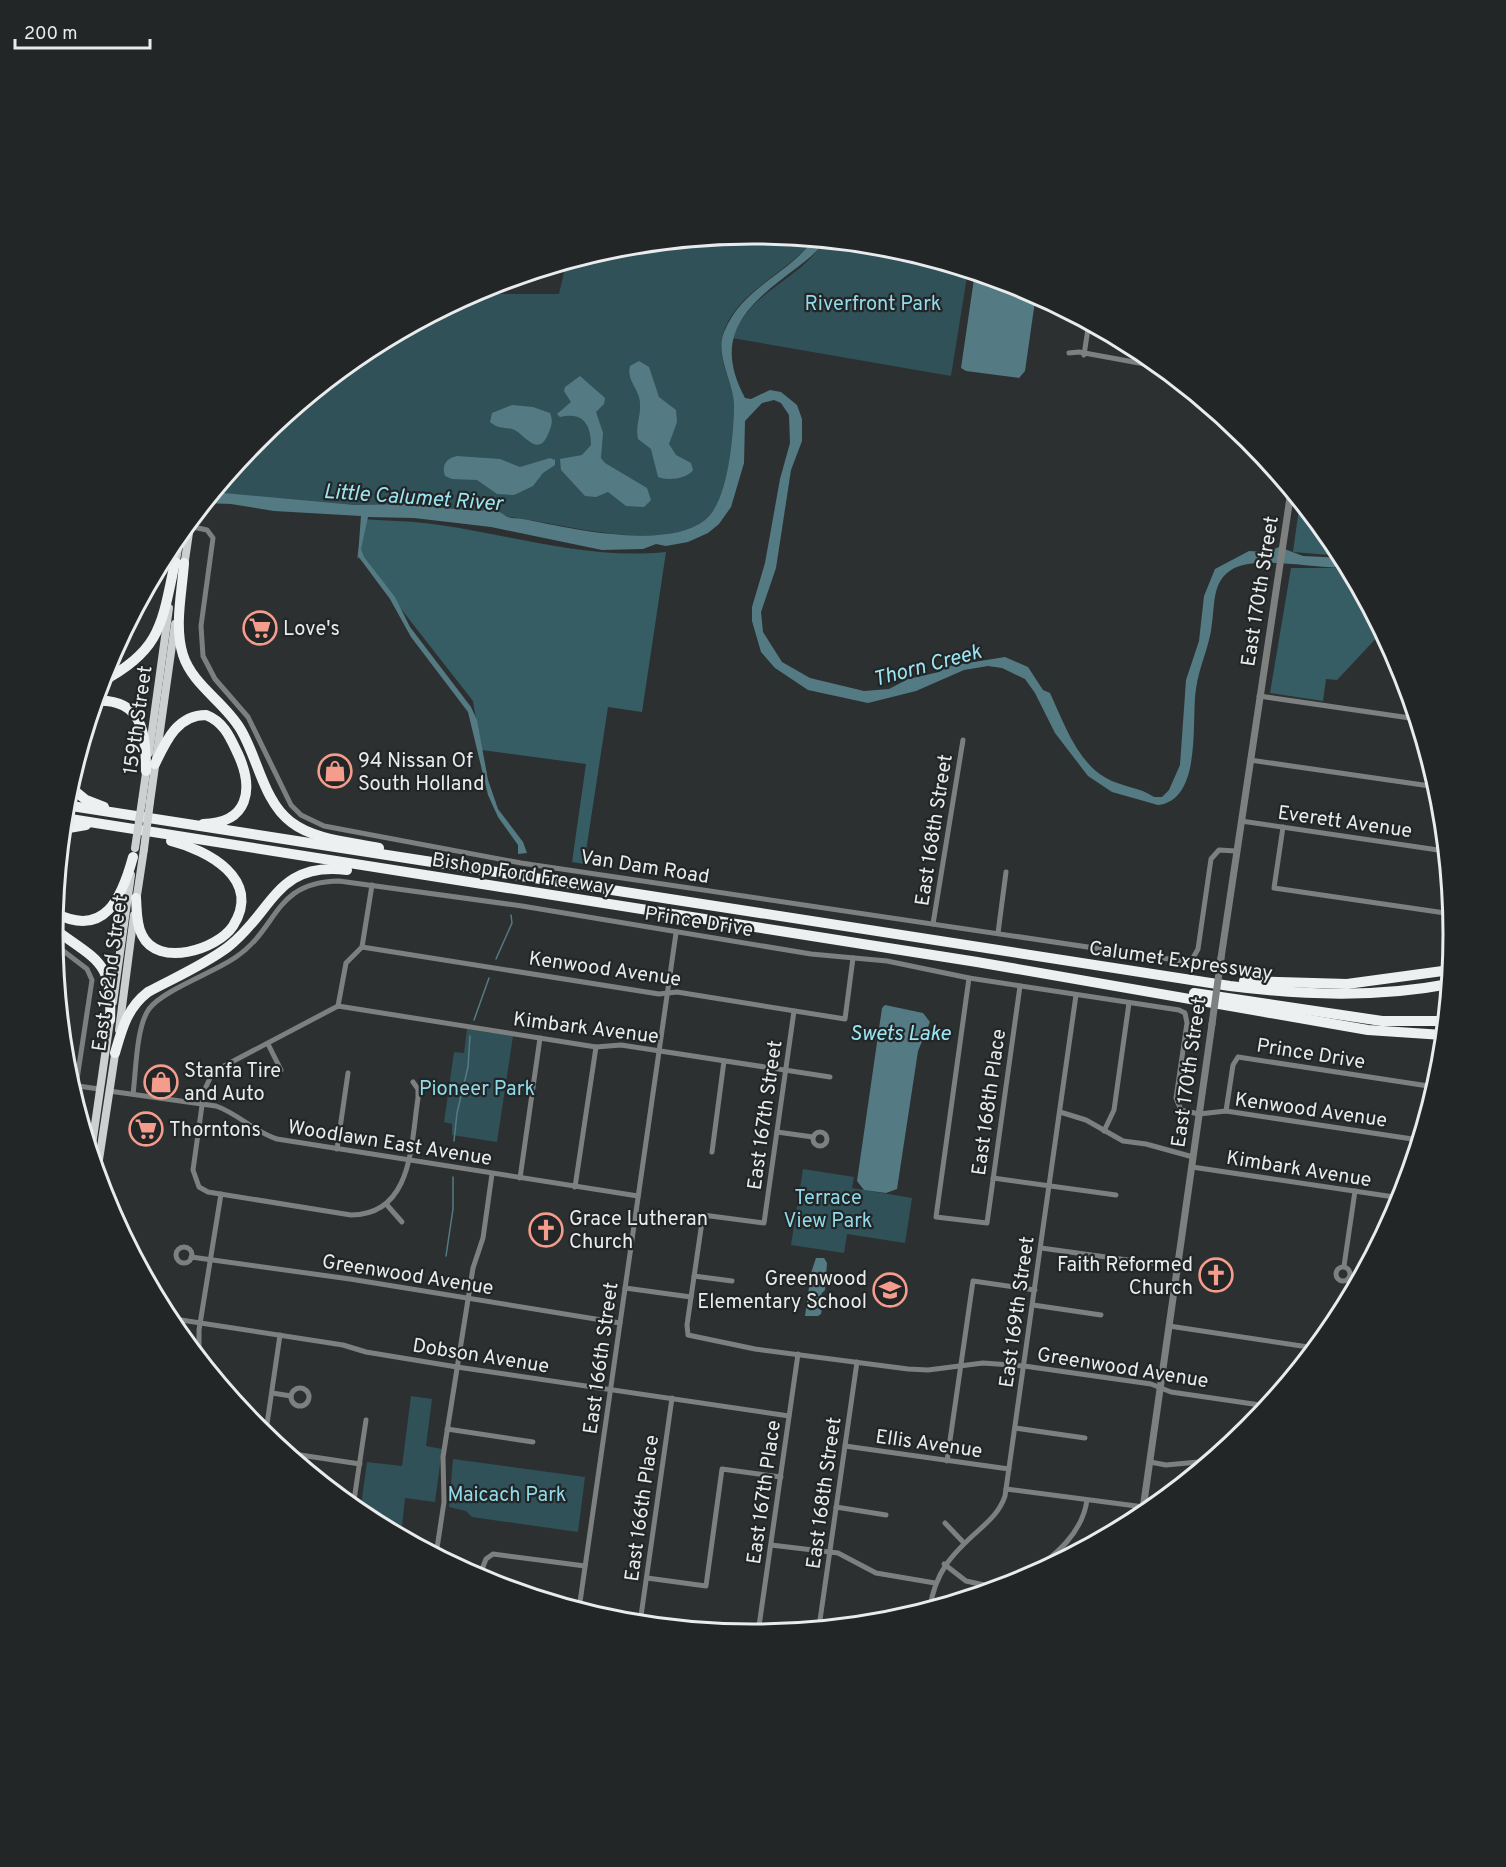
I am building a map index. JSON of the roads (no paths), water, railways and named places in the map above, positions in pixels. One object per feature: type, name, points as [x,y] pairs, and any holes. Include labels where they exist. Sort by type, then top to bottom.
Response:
[{"type":"highway","points":[[114,675],[131,665],[153,641],[180,563]]},
{"type":"highway","points":[[180,563],[178,633],[185,661],[196,679],[237,723],[275,804],[285,818],[300,828],[318,834],[454,862],[487,872]]},
{"type":"highway","points":[[104,701],[120,704],[138,719],[146,738],[151,767]]},
{"type":"highway","points":[[151,767],[175,729],[186,719],[199,715],[212,718],[225,728],[243,765],[248,784],[243,804],[238,811],[216,823],[177,824]]},
{"type":"highway","points":[[78,792],[95,804],[127,816]]},
{"type":"highway","name":"Bishop Ford Freeway","points":[[75,807],[911,937]]},
{"type":"highway","name":"Bishop Ford Freeway","points":[[73,820],[978,962]]},
{"type":"highway","points":[[71,828],[95,824]]},
{"type":"highway","points":[[136,898],[141,934],[149,945],[165,953],[180,954],[215,940],[229,931],[237,917],[240,892],[232,873],[206,853],[155,832]]},
{"type":"highway","points":[[63,916],[86,920],[109,909],[124,889],[138,851]]},
{"type":"highway","points":[[115,1053],[128,1013],[142,996],[228,947],[277,891],[299,874],[317,869],[334,868],[415,879],[460,881]]},
{"type":"highway","points":[[63,935],[96,960],[105,971],[112,993],[110,1020]]},
{"type":"highway","points":[[911,937],[938,938],[1269,983],[1347,984],[1442,971]]},
{"type":"highway","name":"Calumet Expressway","points":[[911,937],[1277,992],[1354,994],[1441,985]]},
{"type":"highway","points":[[978,962],[1019,966],[1360,1019],[1437,1021]]},
{"type":"highway","points":[[978,962],[1368,1030],[1435,1034]]},
{"type":"main road","points":[[180,563],[185,542]]},
{"type":"main road","points":[[180,563],[181,547]]},
{"type":"main road","name":"159th Street","points":[[138,851],[180,563]]},
{"type":"main road","name":"East 162nd Street","points":[[100,1154],[136,898],[138,851]]},
{"type":"main road","name":"East 162nd Street","points":[[93,1133],[138,851]]},
{"type":"main road","points":[[99,1089],[109,1091]]},
{"type":"street","points":[[1084,355],[1088,331]]},
{"type":"street","points":[[1069,353],[1142,364]]},
{"type":"street","name":"East 170th Street","points":[[1145,1501],[1240,821],[1289,500]]},
{"type":"street","name":"Van Dam Road","points":[[196,526],[207,530],[213,538],[200,637],[207,666],[248,717],[291,805],[315,823],[521,863],[1189,960],[1198,949],[1211,858],[1219,850],[1236,851]]},
{"type":"street","points":[[1259,696],[1408,718]]},
{"type":"street","name":"East 168th Street","points":[[933,924],[963,741]]},
{"type":"street","points":[[1250,760],[1427,786]]},
{"type":"street","name":"Everett Avenue","points":[[1240,821],[1438,850]]},
{"type":"street","points":[[1283,828],[1274,888],[1443,913]]},
{"type":"street","points":[[998,933],[1006,872]]},
{"type":"street","name":"Prince Drive","points":[[133,1094],[142,1025],[153,1005],[241,954],[282,903],[297,890],[328,881],[522,906],[676,933],[887,961],[969,978],[1185,1013],[1186,1029],[1176,1103],[1182,1110],[1199,1114]]},
{"type":"street","points":[[372,885],[362,947],[346,963],[338,1006],[216,1071],[206,1083],[193,1170],[196,1183],[203,1190],[221,1194],[351,1215],[367,1214],[387,1205],[401,1188],[408,1160],[418,1098],[418,1089],[413,1082]]},
{"type":"street","name":"East 166th Street","points":[[580,1601],[676,933]]},
{"type":"street","name":"Kenwood Avenue","points":[[362,947],[668,993],[678,992],[845,1019],[853,958]]},
{"type":"street","points":[[63,951],[87,969],[92,980],[76,1068]]},
{"type":"street","name":"East 168th Place","points":[[969,978],[936,1216],[987,1223],[1020,986]]},
{"type":"street","name":"East 169th Street","points":[[932,1600],[935,1582],[944,1564],[998,1511],[1006,1489],[1076,995]]},
{"type":"street","points":[[1104,1131],[1114,1110],[1129,1003]]},
{"type":"street","name":"Kimbark Avenue","points":[[338,1006],[596,1047],[621,1045],[830,1077]]},
{"type":"street","name":"East 167th Street","points":[[694,1276],[702,1215],[764,1223],[794,1011]]},
{"type":"street","points":[[520,1178],[540,1038]]},
{"type":"street","points":[[268,1044],[281,1070]]},
{"type":"street","points":[[575,1187],[596,1047]]},
{"type":"street","name":"Prince Drive","points":[[1226,1112],[1233,1065],[1238,1057],[1426,1086]]},
{"type":"street","points":[[712,1152],[724,1061]]},
{"type":"street","points":[[336,1149],[348,1073]]},
{"type":"street","points":[[81,1086],[99,1089]]},
{"type":"street","name":"Woodlawn East Avenue","points":[[109,1091],[202,1104],[233,1113],[268,1137],[638,1197]]},
{"type":"street","points":[[1060,1112],[1080,1117],[1123,1141],[1146,1144],[1193,1157]]},
{"type":"street","name":"Kenwood Avenue","points":[[1199,1114],[1226,1112],[1411,1139]]},
{"type":"street","points":[[777,1132],[813,1137]]},
{"type":"street","name":"Kimbark Avenue","points":[[1192,1167],[1391,1196]]},
{"type":"street","points":[[437,1546],[443,1509],[443,1456],[474,1262],[482,1242],[492,1174]]},
{"type":"street","points":[[993,1178],[1116,1195]]},
{"type":"street","points":[[1344,1266],[1354,1191]]},
{"type":"street","points":[[200,1346],[201,1323],[221,1194]]},
{"type":"street","points":[[387,1205],[402,1222]]},
{"type":"street","points":[[1041,1248],[1178,1267]]},
{"type":"street","name":"Greenwood Avenue","points":[[191,1257],[620,1323]]},
{"type":"street","points":[[625,1288],[691,1298],[694,1276],[732,1281]]},
{"type":"street","points":[[947,1461],[973,1281],[1035,1290]]},
{"type":"street","name":"Greenwood Avenue","points":[[691,1298],[686,1330],[688,1335],[696,1339],[918,1370],[983,1363],[1024,1366],[1151,1384],[1160,1388],[1257,1404]]},
{"type":"street","points":[[1033,1305],[1101,1315]]},
{"type":"street","name":"Dobson Avenue","points":[[181,1320],[280,1335],[457,1367],[789,1416]]},
{"type":"street","points":[[1169,1326],[1305,1347]]},
{"type":"street","points":[[267,1423],[280,1335]]},
{"type":"street","name":"East 167th Place","points":[[760,1624],[798,1354]]},
{"type":"street","name":"East 168th Street","points":[[820,1620],[856,1362]]},
{"type":"street","points":[[272,1393],[291,1395]]},
{"type":"street","name":"East 166th Place","points":[[641,1614],[672,1398]]},
{"type":"street","points":[[355,1496],[366,1419]]},
{"type":"street","points":[[1015,1428],[1085,1438]]},
{"type":"street","points":[[447,1429],[533,1442]]},
{"type":"street","name":"Ellis Avenue","points":[[845,1446],[1009,1469]]},
{"type":"street","points":[[302,1455],[360,1464]]},
{"type":"street","points":[[1150,1462],[1166,1465],[1196,1462]]},
{"type":"street","points":[[647,1578],[706,1586],[722,1470],[781,1477]]},
{"type":"street","points":[[1006,1489],[1137,1506]]},
{"type":"street","points":[[1054,1554],[1078,1529],[1086,1500]]},
{"type":"street","points":[[836,1507],[886,1515]]},
{"type":"street","points":[[945,1523],[964,1543]]},
{"type":"street","points":[[771,1545],[830,1551],[849,1557],[876,1573],[935,1582]]},
{"type":"street","points":[[481,1567],[486,1559],[501,1554],[585,1566]]},
{"type":"street","points":[[944,1564],[966,1581],[982,1584]]},
{"type":"water","points":[[808,246],[820,247],[751,307],[740,322],[734,337],[732,355],[735,375],[745,398],[751,399],[770,390],[781,392],[797,405],[802,419],[802,441],[791,470],[776,568],[761,612],[763,632],[782,662],[810,678],[864,691],[889,689],[908,679],[939,672],[949,666],[1005,657],[1028,667],[1043,690],[1050,693],[1072,740],[1096,771],[1112,781],[1154,797],[1162,797],[1169,790],[1180,765],[1186,680],[1199,641],[1204,596],[1215,569],[1249,551],[1267,552],[1279,547],[1303,556],[1332,557],[1338,567],[1255,563],[1231,570],[1220,581],[1217,587],[1209,640],[1197,681],[1194,738],[1188,774],[1182,789],[1172,800],[1158,805],[1112,792],[1088,776],[1055,733],[1035,693],[1025,679],[1002,668],[988,666],[964,670],[916,691],[868,703],[808,690],[775,668],[761,652],[752,621],[752,607],[765,563],[780,479],[790,443],[789,415],[781,403],[774,400],[762,403],[745,421],[744,463],[731,507],[719,524],[708,533],[688,542],[666,546],[656,544],[643,549],[602,550],[491,527],[414,518],[368,517],[361,549],[364,557],[395,597],[410,627],[471,707],[477,720],[488,780],[498,809],[523,842],[527,853],[518,854],[518,845],[498,817],[488,795],[468,712],[411,637],[390,599],[358,556],[361,516],[274,511],[214,503],[223,493],[355,505],[404,504],[479,511],[495,508],[510,518],[617,534],[643,536],[688,529],[705,520],[713,511],[720,498],[728,467],[734,408],[721,350],[724,332],[742,303]]},
{"type":"water","points":[[974,280],[1035,304],[1025,371],[1019,378],[966,371],[961,368]]},
{"type":"water","points":[[639,361],[649,367],[659,397],[676,410],[677,422],[669,444],[676,455],[691,463],[693,470],[682,477],[671,479],[658,477],[651,449],[638,439],[639,399],[629,371],[630,366]]},
{"type":"water","points":[[580,376],[605,398],[604,404],[596,412],[603,433],[601,458],[605,463],[647,488],[651,500],[644,507],[626,506],[608,492],[596,497],[585,496],[561,470],[560,459],[582,455],[591,445],[591,437],[584,421],[574,416],[560,417],[557,414],[571,402],[564,391],[565,387]]},
{"type":"water","points":[[512,405],[533,407],[550,413],[551,427],[545,440],[536,445],[517,431],[498,427],[490,422],[492,413]]},
{"type":"water","points":[[457,456],[500,459],[520,467],[550,458],[555,460],[555,465],[543,473],[533,486],[514,495],[497,494],[477,480],[452,479],[445,476],[446,463],[450,458]]},
{"type":"water","name":"Swets Lake","points":[[885,1005],[923,1013],[930,1022],[918,1051],[897,1189],[886,1193],[864,1190],[857,1181],[882,1008]]},
{"type":"water","points":[[816,1258],[824,1258],[827,1263],[825,1290],[821,1294],[824,1297],[821,1314],[805,1316],[811,1273]]},
{"type":"waterway","points":[[496,959],[512,923],[511,915]]},
{"type":"waterway","points":[[474,1020],[489,978]]},
{"type":"waterway","points":[[454,1141],[457,1113],[468,1067],[470,1036]]},
{"type":"waterway","points":[[446,1256],[453,1209],[453,1177]]},
{"type":"place","name":"Love's","points":[[260,628]]},
{"type":"place","name":"94 Nissan Of South Holland","points":[[335,771]]},
{"type":"place","name":"Stanfa Tire and Auto","points":[[161,1082]]},
{"type":"place","name":"Thorntons","points":[[146,1129]]},
{"type":"place","name":"Grace Lutheran Church","points":[[546,1230]]},
{"type":"place","name":"Faith Reformed Church","points":[[1216,1275]]},
{"type":"place","name":"Greenwood Elementary School","points":[[890,1290]]},
{"type":"park label","name":"Riverfront Park","points":[[873,303]]},
{"type":"park label","name":"Pioneer Park","points":[[477,1088]]},
{"type":"park label","name":"Terrace View Park","points":[[828,1208]]},
{"type":"park label","name":"Maicach Park","points":[[507,1494]]},
{"type":"water label","name":"Little Calumet River","points":[[413,497]]},
{"type":"water label","name":"Thorn Creek","points":[[927,665]]}]
